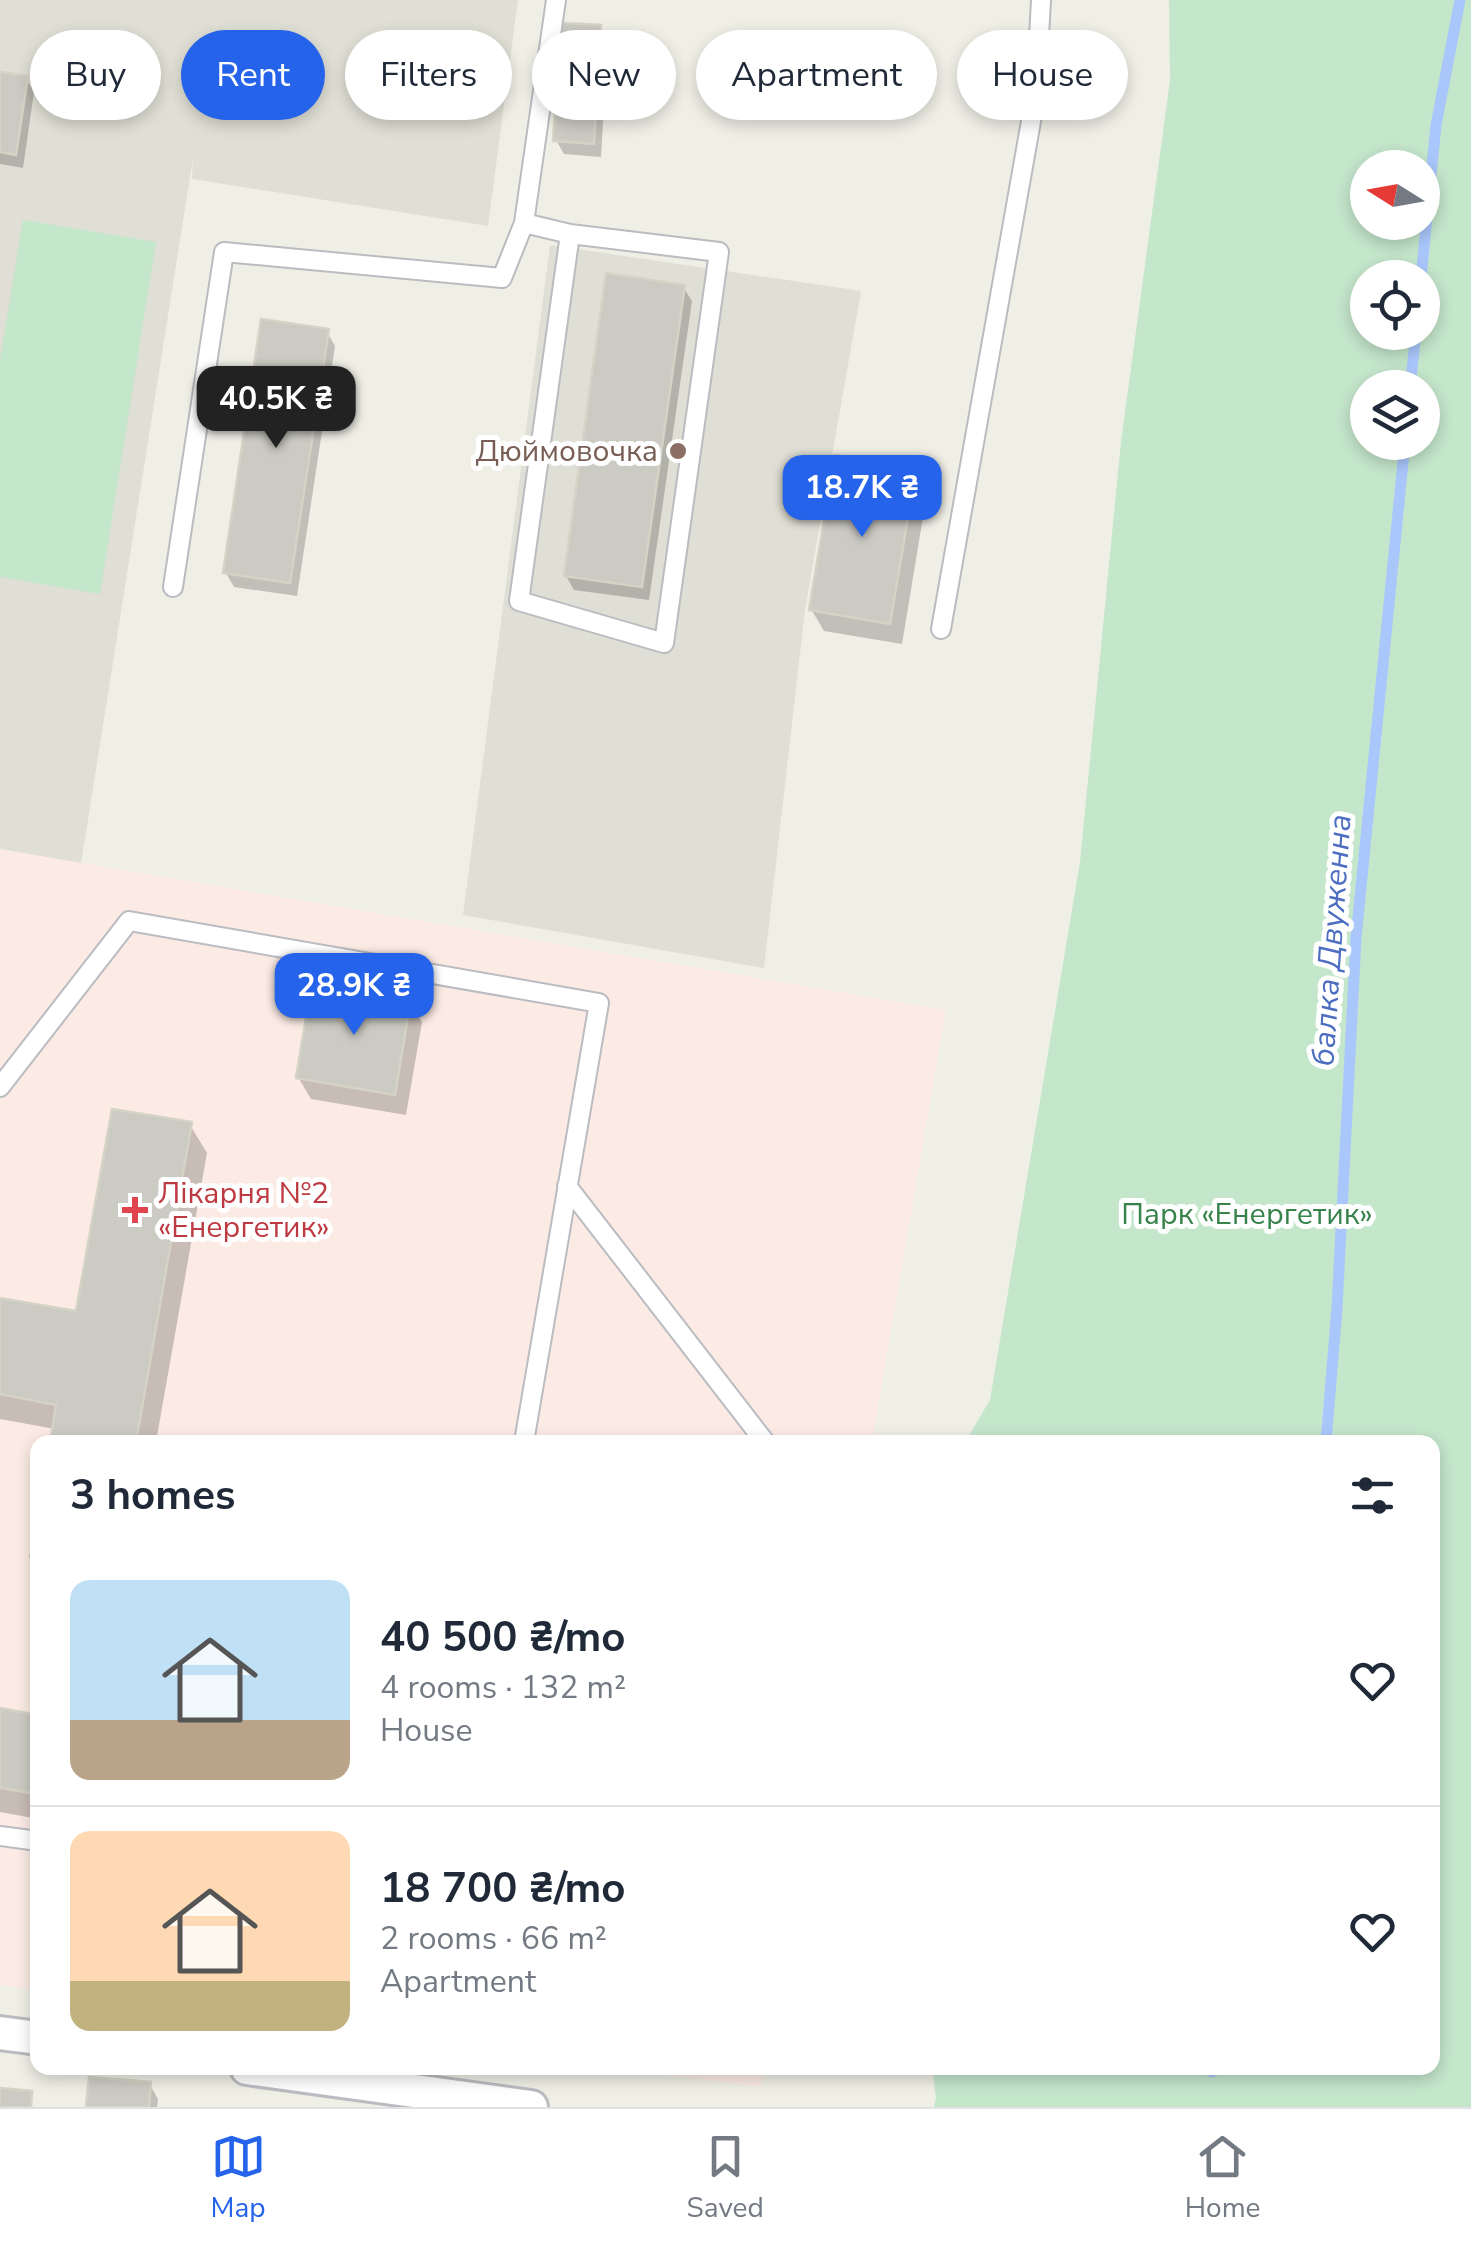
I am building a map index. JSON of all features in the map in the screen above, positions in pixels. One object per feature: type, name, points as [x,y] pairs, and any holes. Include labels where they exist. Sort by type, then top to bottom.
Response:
[{"type":"street","points":[[0,2033],[30,2037]]},
{"type":"street","points":[[298,2075],[532,2107]]},
{"type":"lane","points":[[173,587],[224,252],[502,278],[524,223],[556,0]]},
{"type":"lane","points":[[941,629],[1036,92],[1042,0]]},
{"type":"lane","points":[[524,223],[570,234],[719,252],[664,642],[518,601],[570,234]]},
{"type":"lane","points":[[0,1087],[129,921],[599,1003],[525,1435]]},
{"type":"lane","points":[[568,1186],[760,1435]]},
{"type":"lane","points":[[0,1836],[30,1840]]},
{"type":"shaded area","points":[[0,0],[518,0],[512,45],[512,30],[345,30],[345,120],[502,120],[488,226],[192,179],[193,158],[81,864],[0,849]]},
{"type":"shaded area","name":"Дюймовочка","points":[[550,245],[861,291],[805,610],[764,968],[463,915]]},
{"type":"shaded area","points":[[0,849],[946,1010],[873,1435],[30,1435],[30,1989],[0,1985]]},
{"type":"shaded area","points":[[668,2075],[763,2075],[761,2087]]},
{"type":"green space","name":"Парк «Енергетик»","points":[[1169,0],[1471,0],[1471,2107],[934,2107],[933,2075],[1440,2075],[1440,1435],[969,1435],[990,1400],[1080,862],[1121,442],[1170,80]]},
{"type":"green space","points":[[23,220],[156,242],[100,594],[0,577],[0,360]]},
{"type":"building","points":[[560,23],[601,25],[601,30],[560,30]]},
{"type":"building","points":[[0,72],[28,76],[16,155],[0,152]]},
{"type":"building","points":[[554,120],[595,120],[594,144],[553,141]]},
{"type":"building","points":[[606,273],[685,285],[642,587],[564,576]]},
{"type":"building","points":[[261,319],[329,329],[290,583],[223,573]]},
{"type":"building","points":[[835,455],[916,470],[890,624],[809,610]]},
{"type":"building","points":[[312,981],[411,998],[395,1095],[296,1078]]},
{"type":"building","name":"Лікарня №2 «Енергетик»","points":[[112,1109],[192,1122],[137,1435],[51,1435],[56,1405],[0,1394],[0,1298],[76,1311]]},
{"type":"building","points":[[0,1708],[30,1714],[30,1793],[0,1788]]},
{"type":"building","points":[[89,2077],[151,2082],[149,2107],[86,2107]]},
{"type":"building","points":[[0,2088],[32,2091],[31,2107],[0,2107]]},
{"type":"waterway","name":"балка Двуженна","points":[[1423,260],[1436,125],[1460,0]]},
{"type":"waterway","name":"балка Двуженна","points":[[1412,370],[1414,350]]},
{"type":"waterway","name":"балка Двуженна","points":[[1327,1435],[1356,938],[1403,460]]},
{"type":"place","name":"Дюймовочка","points":[[678,451]]},
{"type":"place","name":"Лікарня №2 «Енергетик»","points":[[135,1210]]}]
